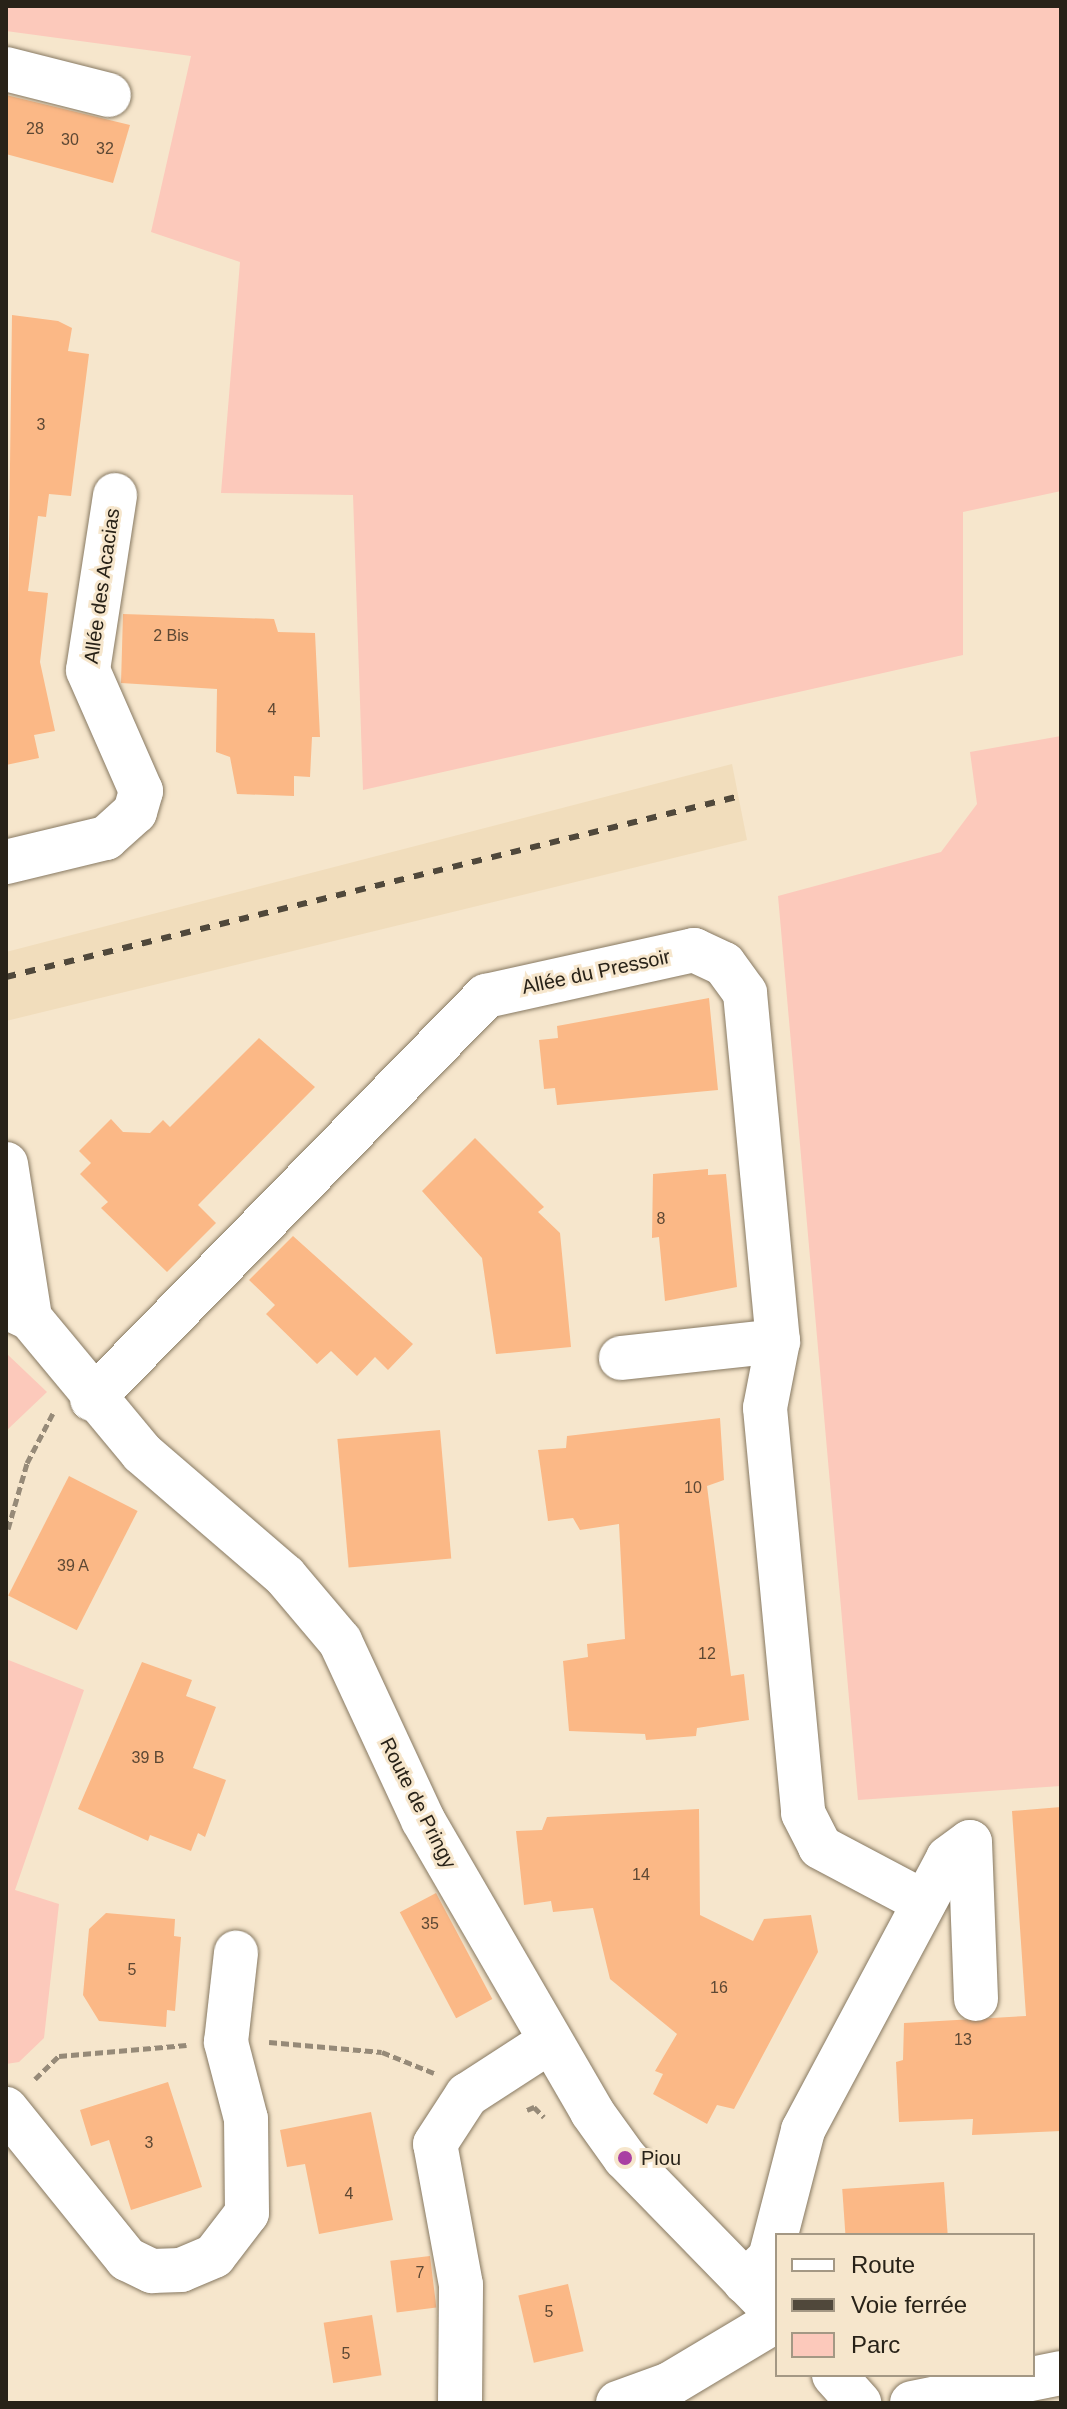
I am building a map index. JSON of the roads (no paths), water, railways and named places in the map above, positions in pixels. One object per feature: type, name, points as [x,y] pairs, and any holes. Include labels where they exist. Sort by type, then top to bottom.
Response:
[{"type":"street","points":[[6,69],[109,95]]},
{"type":"street","name":"Allée des Acacias","points":[[6,862],[106,838],[135,812],[141,791],[88,670],[115,495]]},
{"type":"street","name":"Allée du Pressoir","points":[[73,1403],[486,996],[694,950],[724,964],[745,993],[778,1341],[765,1408],[803,1813],[820,1847],[924,1902]]},
{"type":"street","name":"Route de Pringy","points":[[6,1164],[18,1312],[73,1403],[142,1453],[285,1576],[340,1641],[423,1820],[549,2042],[625,2158],[775,2312]]},
{"type":"street","points":[[621,1358],[778,1341]]},
{"type":"street","points":[[776,2233],[803,2130],[948,1858],[970,1842],[976,1999]]},
{"type":"street","points":[[6,2109],[107,2243],[152,2271],[181,2270],[214,2256],[247,2213],[246,2119],[226,2042],[236,1953]]},
{"type":"street","points":[[460,2403],[461,2285],[435,2144],[467,2095],[549,2042]]},
{"type":"street","points":[[745,2282],[770,2258],[775,2239]]},
{"type":"street","points":[[618,2403],[670,2384],[775,2321]]},
{"type":"street","points":[[912,2403],[1061,2373]]},
{"type":"street","points":[[836,2377],[859,2403]]},
{"type":"railway","points":[[6,977],[736,797]]},
{"type":"place","name":"Piou","points":[[625,2158]]}]
